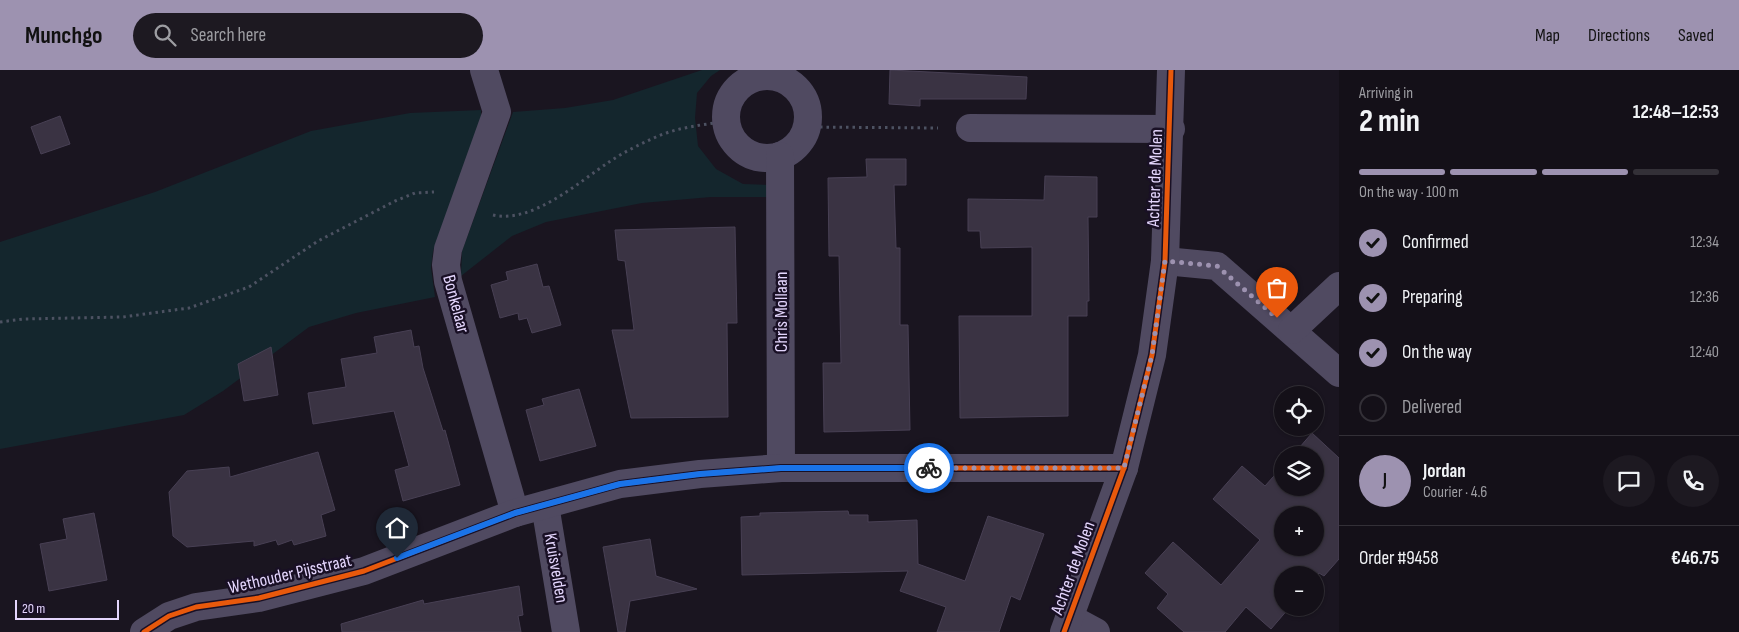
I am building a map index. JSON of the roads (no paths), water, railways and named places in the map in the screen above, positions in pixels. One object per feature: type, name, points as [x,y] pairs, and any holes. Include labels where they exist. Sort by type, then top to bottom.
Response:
[{"type":"street","name":"Bonkelaar","points":[[484,70],[498,112],[448,249],[447,273],[515,513]]},
{"type":"street","points":[[806,70],[806,115],[800,140],[792,150],[780,156],[767,158],[753,156],[733,140],[727,121],[729,100],[737,89],[749,80],[762,76],[776,77],[789,82],[799,92],[806,115]]},
{"type":"street","name":"Achter de Molen","points":[[1067,625],[1124,468],[1152,355],[1165,261],[1171,129],[1171,70]]},
{"type":"street","points":[[970,128],[1171,129]]},
{"type":"street","name":"Chris Mollaan","points":[[780,156],[781,468]]},
{"type":"street","points":[[1165,261],[1217,266],[1339,372]]},
{"type":"street","points":[[1292,330],[1339,286]]},
{"type":"street","name":"Wethouder Pijsstraat","points":[[144,632],[169,616],[196,607],[259,598],[364,571],[515,513],[620,484],[700,474],[781,468],[1124,468]]},
{"type":"street","name":"Kruisvelden","points":[[545,505],[566,632]]},
{"type":"street","points":[[1067,625],[1096,632]]}]
